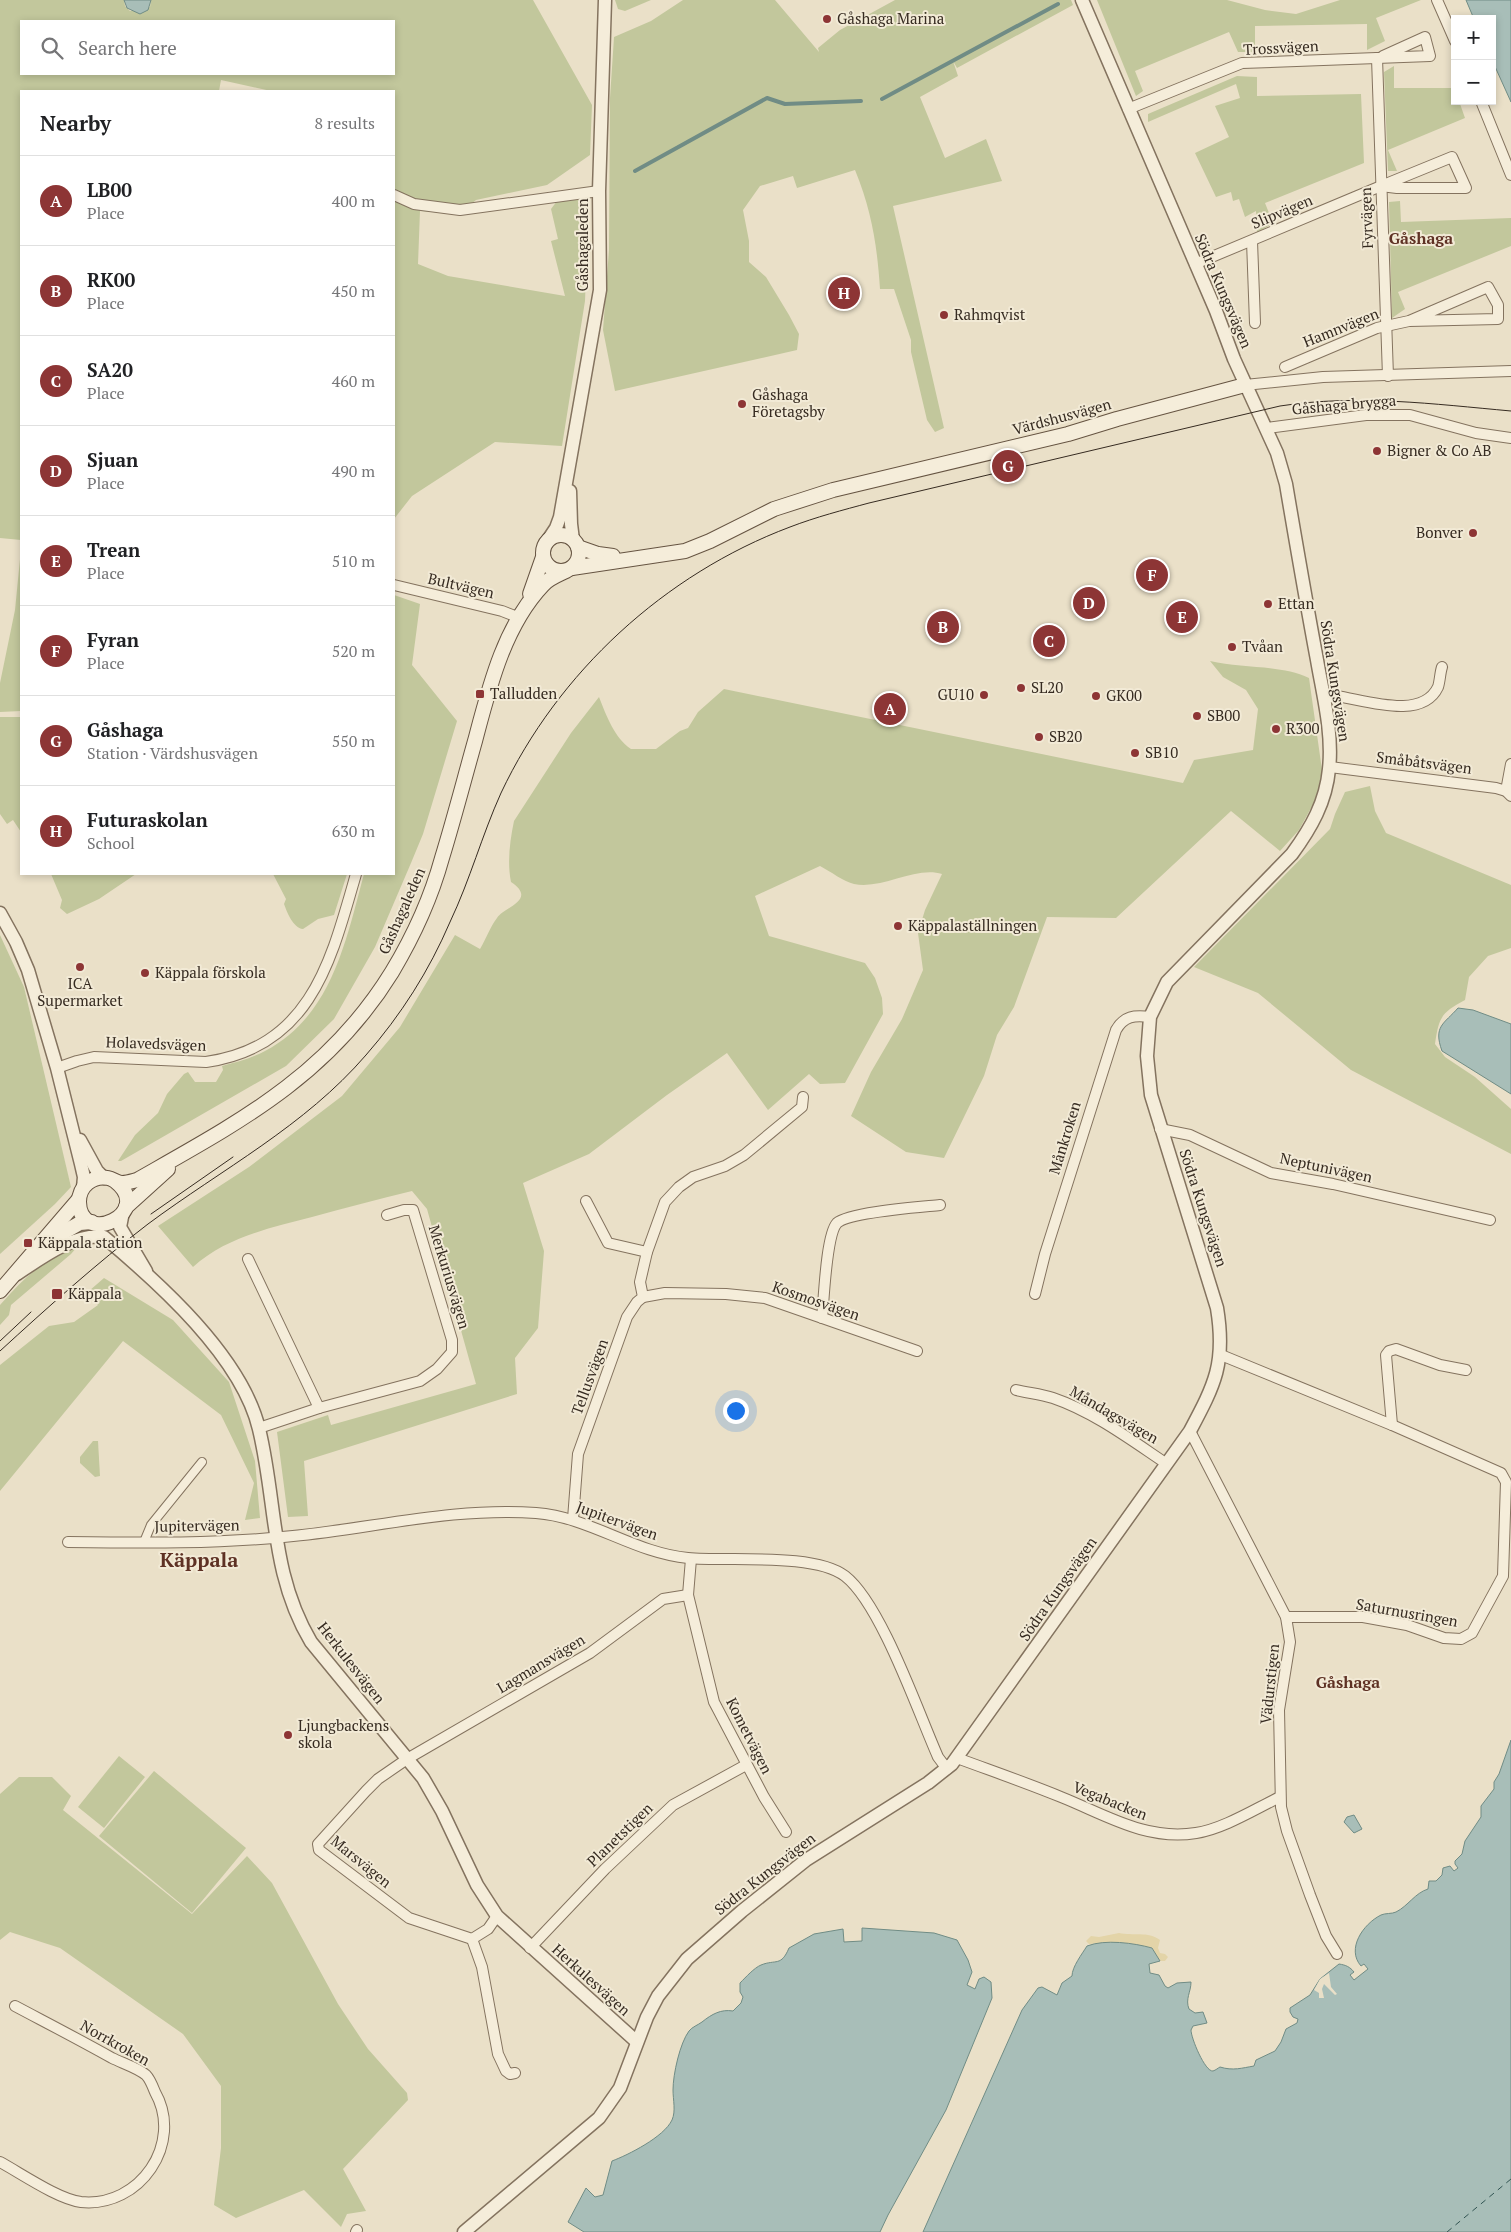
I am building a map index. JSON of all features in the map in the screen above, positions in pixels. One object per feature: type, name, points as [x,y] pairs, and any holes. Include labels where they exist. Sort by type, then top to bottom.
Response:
[{"type":"main road","name":"Värdshusvägen","points":[[569,570],[685,551],[710,542],[774,509],[833,490],[1068,434],[1117,419],[1246,386]]},
{"type":"main road","points":[[558,535],[566,536],[576,543],[579,558],[569,570],[557,572],[550,568],[543,557],[546,542],[558,535]]},
{"type":"main road","name":"Värdshusvägen","points":[[576,543],[598,554],[635,560]]},
{"type":"main road","name":"Gåshagaleden","points":[[2,1289],[93,1179],[110,1179],[123,1183],[137,1180],[275,1098],[307,1073],[354,1024],[392,973],[415,929],[439,868],[491,684],[503,652],[523,612],[543,557]]},
{"type":"main road","name":"Gåshagaleden","points":[[523,612],[544,584],[569,570]]},
{"type":"main road","name":"Gåshagaleden","points":[[38,1247],[75,1226],[112,1223],[192,1149]]},
{"type":"main road","points":[[110,1179],[125,1193],[125,1209]]},
{"type":"main road","points":[[81,1194],[81,1210],[94,1223]]},
{"type":"street","name":"Gåshagaleden","points":[[546,542],[558,523],[574,444],[600,290],[599,191],[605,0]]},
{"type":"street","name":"Södra Kungsvägen","points":[[464,2232],[599,2118],[620,2088],[647,2017],[658,1996],[687,1960],[713,1936],[806,1860],[928,1783],[947,1769],[957,1758],[1190,1431],[1211,1391],[1221,1355],[1221,1335],[1216,1308],[1160,1129],[1148,1072],[1147,1040],[1150,1017],[1167,982],[1292,854],[1305,836],[1321,806],[1330,767],[1329,740],[1324,698],[1286,484],[1279,460],[1267,428],[1246,386],[1216,311],[1194,264],[1082,0]]},
{"type":"street","points":[[1437,0],[1451,32]]},
{"type":"street","name":"Trossvägen","points":[[1128,109],[1242,63],[1380,57]]},
{"type":"street","name":"Fyrvägen","points":[[1380,57],[1381,186],[1388,376]]},
{"type":"street","points":[[1483,105],[1511,175]]},
{"type":"street","name":"Slipvägen","points":[[1194,264],[1252,241],[1381,186],[1452,157],[1466,188],[1396,188],[1381,186]]},
{"type":"street","points":[[395,195],[414,204],[460,210],[599,191]]},
{"type":"street","points":[[1252,241],[1255,323]]},
{"type":"street","name":"Hamnvägen","points":[[1285,367],[1377,328],[1409,321],[1498,319],[1498,306],[1488,287],[1409,321]]},
{"type":"street","name":"Värdshusvägen","points":[[1246,386],[1314,378],[1511,371]]},
{"type":"street","name":"Gåshaga brygga","points":[[1267,428],[1366,415],[1410,415],[1476,433],[1511,438]]},
{"type":"street","points":[[574,444],[570,498],[576,543]]},
{"type":"street","name":"Bultvägen","points":[[395,585],[502,611],[523,612]]},
{"type":"street","points":[[1324,698],[1336,696],[1411,707],[1426,701],[1438,687],[1442,667]]},
{"type":"street","points":[[1509,794],[1511,764]]},
{"type":"street","name":"Småbåtsvägen","points":[[1330,767],[1496,788],[1509,794]]},
{"type":"street","name":"Holavedsvägen","points":[[57,1068],[94,1057],[206,1062],[234,1056],[257,1047],[287,1025],[313,995],[328,962],[356,875]]},
{"type":"street","points":[[0,913],[16,942],[28,970],[57,1068],[84,1178],[81,1194]]},
{"type":"street","name":"Månkroken","points":[[1035,1294],[1045,1254],[1116,1030],[1124,1020],[1130,1017],[1150,1017]]},
{"type":"street","points":[[643,1296],[640,1282],[646,1252],[665,1202],[679,1187],[693,1177],[725,1166],[744,1155],[802,1107],[802,1097]]},
{"type":"street","points":[[73,1127],[97,1171],[110,1179]]},
{"type":"street","name":"Neptunivägen","points":[[1160,1129],[1190,1135],[1271,1173],[1333,1184],[1490,1220]]},
{"type":"street","points":[[586,1201],[608,1243],[646,1252]]},
{"type":"street","points":[[822,1318],[830,1239],[837,1223],[851,1216],[940,1205]]},
{"type":"street","name":"Herkulesvägen","points":[[125,1209],[120,1227],[150,1277]]},
{"type":"street","name":"Merkuriusvägen","points":[[259,1428],[319,1408],[420,1381],[437,1368],[452,1352],[452,1340],[413,1210],[404,1210],[387,1215]]},
{"type":"street","name":"Herkulesvägen","points":[[94,1223],[104,1237],[150,1277],[215,1346],[239,1383],[259,1428],[285,1586],[301,1626],[320,1654],[433,1793],[477,1884],[497,1916],[530,1948],[637,2042]]},
{"type":"street","points":[[2,1289],[25,1269],[61,1248],[87,1237],[104,1237]]},
{"type":"street","points":[[248,1259],[319,1408]]},
{"type":"street","name":"Kosmosvägen","points":[[643,1296],[665,1293],[726,1294],[765,1298],[917,1350]]},
{"type":"street","name":"Tellusvägen","points":[[573,1519],[578,1454],[627,1317],[643,1296]]},
{"type":"street","points":[[1392,1425],[1386,1355],[1389,1350],[1396,1349],[1440,1365],[1466,1370]]},
{"type":"street","name":"Saturnusringen","points":[[1221,1355],[1392,1425],[1501,1473],[1506,1482],[1503,1576],[1472,1633],[1461,1639],[1444,1638],[1406,1625],[1363,1617],[1286,1617]]},
{"type":"street","name":"Måndagsvägen","points":[[1016,1390],[1052,1398],[1073,1406],[1114,1428],[1167,1464]]},
{"type":"street","name":"Vädurstigen","points":[[1190,1431],[1286,1617],[1290,1642],[1279,1710],[1280,1797],[1287,1831],[1297,1861],[1326,1936],[1337,1954]]},
{"type":"street","points":[[144,1542],[151,1525],[202,1462]]},
{"type":"street","name":"Jupitervägen","points":[[68,1542],[232,1541],[277,1537],[424,1516],[485,1511],[538,1513],[573,1519],[646,1549],[691,1558],[792,1560],[817,1564],[844,1575],[864,1598],[880,1624],[938,1757],[947,1769]]},
{"type":"street","name":"Kometvägen","points":[[691,1558],[688,1595],[714,1702],[746,1765],[786,1832]]},
{"type":"street","name":"Lagmansvägen","points":[[406,1759],[590,1653],[663,1599],[688,1595]]},
{"type":"street","name":"Vegabacken","points":[[957,1758],[1087,1807],[1129,1827],[1157,1834],[1180,1835],[1198,1833],[1218,1826],[1280,1797]]},
{"type":"street","name":"Marsvägen","points":[[406,1759],[378,1779],[351,1805],[322,1837],[318,1848],[338,1866],[409,1918],[472,1939]]},
{"type":"street","name":"Planetstigen","points":[[530,1948],[605,1870],[672,1805],[746,1765]]},
{"type":"street","points":[[497,1916],[488,1929],[472,1939],[482,1967],[498,2054],[506,2071],[510,2074],[515,2073]]},
{"type":"street","name":"Norrkroken","points":[[0,2162],[68,2199],[98,2202],[116,2198],[132,2189],[146,2176],[156,2161],[166,2133],[161,2101],[146,2075],[15,2006]]},
{"type":"green space","points":[[0,0],[124,0],[125,6],[130,11],[150,7],[151,0],[533,0],[592,105],[590,155],[547,185],[476,200],[459,214],[420,211],[418,264],[448,276],[565,296],[551,241],[558,239],[551,209],[557,201],[584,198],[589,202],[585,301],[562,446],[495,442],[412,496],[395,518],[395,90],[266,90],[221,80],[219,90],[20,90],[20,540],[0,538]]},
{"type":"green space","points":[[615,0],[651,0],[625,11],[618,9]]},
{"type":"green space","points":[[683,0],[775,0],[819,52],[818,48],[840,30],[895,0],[1071,0],[1073,5],[957,68],[953,61],[958,76],[920,97],[945,158],[986,139],[1002,181],[893,206],[944,428],[935,432],[927,420],[911,352],[911,340],[894,289],[880,289],[873,229],[866,200],[855,170],[797,188],[793,176],[760,186],[743,210],[749,241],[749,262],[766,277],[789,315],[799,334],[797,350],[615,391],[603,330],[609,250],[610,98],[614,37],[651,21]]},
{"type":"green space","points":[[1097,0],[1227,0],[1265,10],[1296,14],[1340,0],[1421,0],[1376,18],[1385,41],[1367,50],[1367,24],[1255,26],[1255,52],[1238,52],[1229,32],[1135,71],[1143,91],[1136,96]]},
{"type":"green space","points":[[1394,66],[1394,88],[1451,88],[1451,105],[1460,105],[1465,118],[1388,150],[1397,171],[1388,171],[1384,72]]},
{"type":"green space","points":[[1237,76],[1257,77],[1257,96],[1361,94],[1364,163],[1265,203],[1273,223],[1257,233],[1256,211],[1245,217],[1239,199],[1233,201],[1231,192],[1216,197],[1195,153],[1229,137],[1215,106],[1240,98],[1236,84],[1148,122],[1148,114]]},
{"type":"green space","points":[[1400,201],[1401,222],[1511,218],[1511,246],[1398,292],[1405,309],[1392,318],[1389,202]]},
{"type":"green space","points":[[20,559],[20,711],[0,712],[0,683],[15,610]]},
{"type":"green space","points":[[395,595],[420,604],[412,665],[457,721],[423,834],[375,947],[334,1019],[286,1066],[118,1161],[135,1135],[158,1113],[167,1094],[184,1074],[188,1072],[195,1082],[216,1082],[223,1070],[222,1066],[250,1058],[265,1051],[288,1036],[306,1018],[321,997],[333,974],[350,925],[364,875],[395,875]]},
{"type":"green space","points":[[1210,661],[1286,671],[1309,678],[1322,770],[1317,797],[1299,830],[1280,851],[1231,811],[1116,918],[1047,917],[1014,1007],[997,1035],[984,1076],[944,1158],[906,1152],[851,1116],[871,1072],[902,1019],[923,970],[918,933],[925,910],[942,874],[932,872],[921,873],[865,885],[850,883],[820,866],[755,896],[769,936],[865,963],[875,978],[882,998],[883,1014],[845,1083],[820,1084],[809,1074],[768,1110],[727,1053],[667,1095],[589,1154],[523,1183],[544,1251],[538,1328],[515,1358],[517,1394],[304,1461],[308,1516],[288,1517],[277,1432],[328,1415],[331,1425],[476,1384],[427,1209],[412,1191],[387,1197],[249,1235],[220,1248],[193,1267],[158,1226],[249,1167],[342,1096],[400,1027],[455,935],[480,949],[497,918],[517,903],[520,898],[521,894],[518,888],[511,882],[509,867],[514,821],[571,733],[599,697],[616,733],[631,749],[656,749],[680,731],[688,728],[698,712],[724,689],[1183,783],[1194,760],[1253,750],[1258,709],[1246,690],[1223,677]]},
{"type":"green space","points":[[0,717],[20,717],[20,830],[13,820],[7,824],[0,814]]},
{"type":"green space","points":[[1370,786],[1375,811],[1386,833],[1511,885],[1511,948],[1488,956],[1469,977],[1465,1000],[1442,1017],[1435,1044],[1445,1057],[1475,1077],[1511,1109],[1511,1154],[1351,1070],[1258,993],[1194,967],[1330,829],[1345,792]]},
{"type":"green space","points":[[51,875],[135,875],[99,899],[67,914],[60,908],[62,900]]},
{"type":"green space","points":[[274,875],[347,875],[334,915],[318,919],[303,929],[293,923],[284,904],[286,899]]},
{"type":"green space","points":[[0,935],[24,987],[71,1187],[0,1254]]},
{"type":"green space","points":[[77,1247],[11,1305],[9,1315],[0,1325],[0,1305],[18,1286],[43,1264]]},
{"type":"green space","points":[[104,1278],[173,1320],[229,1382],[255,1461],[260,1518],[245,1520],[254,1483],[221,1415],[123,1341],[0,1491],[0,1365],[49,1326],[74,1322],[98,1305],[89,1291]]},
{"type":"green space","points":[[93,1441],[98,1441],[100,1476],[95,1477],[80,1463],[80,1457]]},
{"type":"green space","points":[[119,1756],[145,1777],[104,1828],[78,1807]]},
{"type":"green space","points":[[154,1771],[246,1848],[192,1913],[99,1836]]},
{"type":"green space","points":[[19,1777],[52,1777],[71,1796],[63,1810],[192,1914],[247,1856],[272,1883],[338,2004],[368,2049],[407,2093],[408,2100],[343,2169],[366,2211],[347,2214],[341,2227],[304,2190],[236,2218],[214,2205],[221,2148],[221,2086],[183,2034],[60,1948],[10,1932],[0,1940],[0,1794]]},
{"type":"sand","points":[[1119,1933],[1155,1937],[1160,1940],[1158,1948],[1160,1953],[1168,1957],[1165,1961],[1160,1961],[1152,1948],[1144,1946],[1121,1943],[1089,1944],[1086,1941],[1091,1936],[1099,1937]]},
{"type":"water","points":[[124,0],[151,0],[148,10],[140,14],[127,8]]},
{"type":"water","points":[[1466,0],[1511,0],[1511,102],[1496,69],[1496,15],[1472,15]]},
{"type":"water","points":[[1458,1008],[1473,1010],[1511,1024],[1511,1094],[1442,1051],[1439,1031],[1444,1022]]},
{"type":"water","points":[[1511,1740],[1511,2232],[923,2232],[1022,2010],[1038,1988],[1042,1987],[1057,1995],[1062,1983],[1072,1976],[1075,1965],[1087,1946],[1102,1943],[1120,1943],[1152,1948],[1160,1961],[1149,1964],[1150,1973],[1159,1975],[1168,1988],[1177,1983],[1191,1982],[1188,2002],[1189,2009],[1195,2013],[1203,2012],[1207,2023],[1193,2026],[1191,2030],[1196,2047],[1206,2066],[1213,2071],[1220,2067],[1233,2069],[1254,2066],[1256,2060],[1275,2051],[1286,2029],[1297,2023],[1298,2019],[1293,2017],[1290,2008],[1310,1995],[1320,1979],[1339,1964],[1348,1966],[1354,1972],[1350,1975],[1354,1980],[1368,1969],[1364,1964],[1361,1966],[1355,1952],[1359,1938],[1368,1924],[1381,1915],[1396,1912],[1419,1893],[1428,1889],[1429,1881],[1436,1881],[1442,1875],[1443,1868],[1450,1866],[1454,1871],[1458,1868],[1455,1861],[1462,1854],[1465,1841],[1481,1817],[1481,1806],[1494,1789],[1494,1782],[1499,1774]]},
{"type":"water","points":[[1354,1815],[1362,1829],[1354,1833],[1344,1822],[1347,1817]]},
{"type":"water","points":[[862,1928],[934,1933],[957,1940],[972,1972],[967,1985],[975,1989],[979,1979],[984,1977],[991,1982],[992,1998],[946,2110],[880,2232],[584,2232],[568,2222],[586,2188],[595,2197],[603,2195],[612,2161],[654,2139],[662,2133],[672,2120],[674,2113],[673,2083],[676,2067],[683,2043],[690,2030],[717,2013],[733,2011],[741,2003],[743,1997],[740,1992],[740,1983],[758,1966],[781,1960],[789,1948],[814,1934],[843,1929],[844,1942],[862,1941]]},
{"type":"pier","points":[[1329,1973],[1331,1987],[1337,1994],[1335,1995],[1324,1984],[1322,1989],[1324,1998],[1319,1998],[1319,1993],[1314,1990],[1320,1979]]},
{"type":"waterway","points":[[882,99],[1058,4]]},
{"type":"waterway","points":[[635,171],[767,98],[785,104],[861,101]]},
{"type":"ferry route","points":[[1447,2232],[1511,2179]]},
{"type":"tram line","points":[[0,1351],[72,1286],[148,1224],[262,1146],[317,1104],[366,1055],[391,1024],[433,958],[457,906],[501,793],[525,749],[553,707],[585,668],[620,632],[659,600],[700,571],[744,547],[790,527],[839,511],[1280,406],[1309,402],[1367,400],[1511,411]]},
{"type":"tram line","points":[[151,1214],[233,1157]]},
{"type":"tram line","points":[[0,1341],[31,1312]]},
{"type":"place","name":"Gåshaga Marina","points":[[827,19]]},
{"type":"place","name":"Futuraskolan","points":[[844,293]]},
{"type":"place","name":"Rahmqvist","points":[[944,315]]},
{"type":"place","name":"Gåshaga Företagsby","points":[[742,404]]},
{"type":"place","name":"Bigner & Co AB","points":[[1377,451]]},
{"type":"place","name":"Gåshaga","points":[[1008,466]]},
{"type":"place","name":"Bonver","points":[[1473,533]]},
{"type":"place","name":"Fyran","points":[[1152,575]]},
{"type":"place","name":"Sjuan","points":[[1089,603]]},
{"type":"place","name":"Ettan","points":[[1268,604]]},
{"type":"place","name":"Trean","points":[[1182,617]]},
{"type":"place","name":"RK00","points":[[943,627]]},
{"type":"place","name":"SA20","points":[[1049,641]]},
{"type":"place","name":"Tvåan","points":[[1232,647]]},
{"type":"place","name":"SL20","points":[[1021,688]]},
{"type":"place","name":"Talludden","points":[[480,694]]},
{"type":"place","name":"GU10","points":[[984,695]]},
{"type":"place","name":"GK00","points":[[1096,696]]},
{"type":"place","name":"LB00","points":[[890,709]]},
{"type":"place","name":"SB00","points":[[1197,716]]},
{"type":"place","name":"R300","points":[[1276,729]]},
{"type":"place","name":"SB20","points":[[1039,737]]},
{"type":"place","name":"SB10","points":[[1135,753]]},
{"type":"place","name":"Käppalaställningen","points":[[898,926]]},
{"type":"place","name":"ICA Supermarket","points":[[80,967]]},
{"type":"place","name":"Käppala förskola","points":[[145,973]]},
{"type":"place","name":"Käppala station","points":[[28,1243]]},
{"type":"place","name":"Käppala","points":[[57,1294]]},
{"type":"place","name":"Ljungbackens skola","points":[[288,1735]]},
{"type":"district","name":"Gåshaga","points":[[1421,238]]},
{"type":"district","name":"Käppala","points":[[199,1560]]},
{"type":"district","name":"Gåshaga","points":[[1348,1682]]}]
